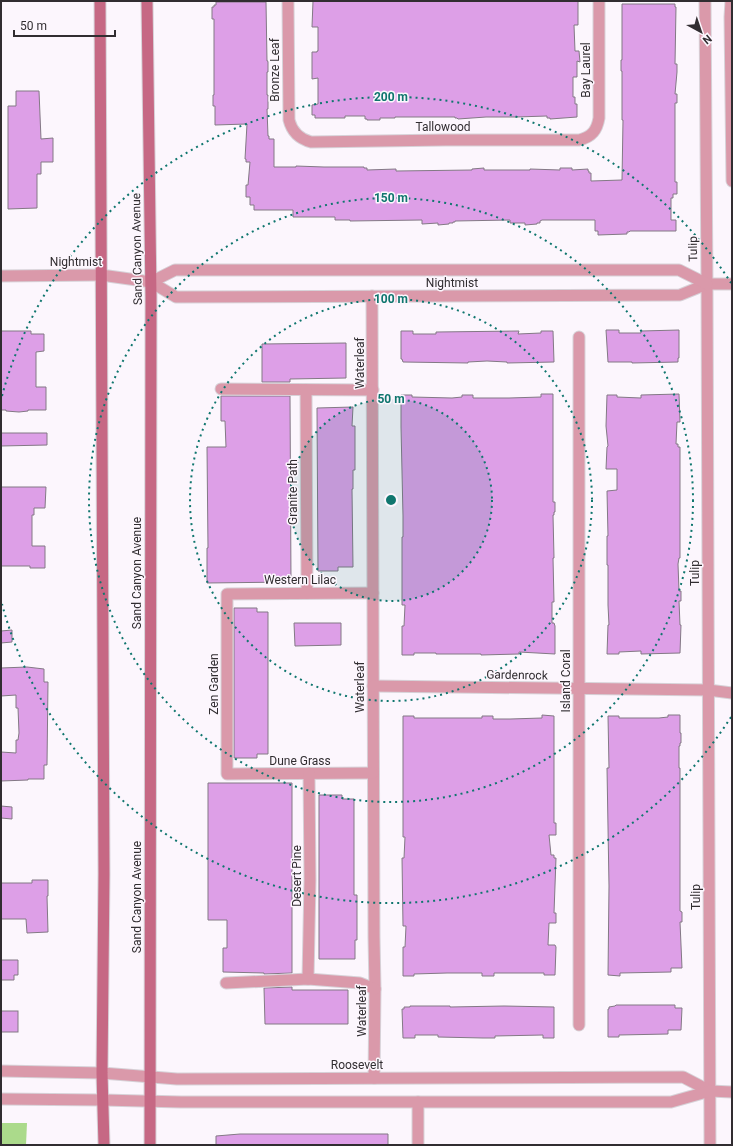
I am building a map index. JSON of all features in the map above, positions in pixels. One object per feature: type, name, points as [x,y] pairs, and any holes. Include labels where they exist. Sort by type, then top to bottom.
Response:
[{"type":"main road","points":[[100,1],[104,874],[102,1073],[104,1145]]},
{"type":"main road","name":"Sand Canyon Avenue","points":[[147,1],[151,282],[150,1145]]},
{"type":"street","name":"Bronze Leaf","points":[[288,1],[289,120],[292,130],[298,136]]},
{"type":"street","name":"Bay Laurel","points":[[590,135],[597,128],[599,118],[600,1]]},
{"type":"street","name":"Tulip","points":[[704,1],[707,284],[710,1145]]},
{"type":"street","points":[[731,1],[732,181]]},
{"type":"street","name":"Tallowood","points":[[298,136],[311,142],[579,140],[590,135]]},
{"type":"street","name":"Nightmist","points":[[151,282],[175,270],[679,270],[707,284]]},
{"type":"street","name":"Nightmist","points":[[1,276],[101,274],[151,282],[176,297],[680,295],[707,284],[732,284]]},
{"type":"street","name":"Waterleaf","points":[[372,296],[375,989],[374,1078]]},
{"type":"street","name":"Island Coral","points":[[579,338],[579,1025]]},
{"type":"street","points":[[221,389],[373,390]]},
{"type":"street","name":"Granite Path","points":[[306,390],[307,594]]},
{"type":"street","name":"Western Lilac","points":[[226,594],[373,593]]},
{"type":"street","name":"Zen Garden","points":[[226,594],[227,774]]},
{"type":"street","name":"Gardenrock","points":[[373,686],[708,690],[732,693]]},
{"type":"street","name":"Dune Grass","points":[[227,774],[373,773]]},
{"type":"street","name":"Desert Pine","points":[[308,979],[310,880],[309,774]]},
{"type":"street","points":[[226,983],[308,979],[360,983],[375,989]]},
{"type":"street","name":"Roosevelt","points":[[1,1071],[102,1073],[177,1079],[683,1077],[710,1091]]},
{"type":"street","name":"Roosevelt","points":[[1,1099],[150,1101],[671,1102],[710,1091],[732,1092]]},
{"type":"street","points":[[418,1102],[418,1145]]},
{"type":"green space","points":[[1,1123],[27,1123],[26,1145],[1,1145]]},
{"type":"building","points":[[313,1],[578,1],[578,25],[574,25],[575,51],[579,51],[580,62],[577,61],[577,77],[573,77],[573,97],[575,97],[575,104],[577,104],[577,117],[550,119],[547,118],[547,116],[458,119],[455,117],[395,117],[380,118],[380,120],[367,120],[365,119],[365,116],[315,118],[315,115],[312,115],[312,105],[318,104],[318,78],[312,79],[312,52],[318,51],[318,27],[312,27]]},
{"type":"building","points":[[216,2],[266,2],[268,136],[269,139],[274,139],[274,167],[364,167],[367,168],[367,170],[396,169],[396,171],[472,170],[484,168],[484,170],[560,170],[560,168],[572,168],[572,170],[588,169],[589,173],[591,173],[591,181],[622,180],[622,4],[675,4],[675,64],[677,64],[677,72],[675,94],[677,94],[677,103],[675,103],[675,182],[677,182],[677,194],[673,194],[673,198],[671,198],[671,220],[676,220],[676,231],[630,231],[627,232],[627,234],[598,235],[598,231],[595,231],[595,220],[542,220],[537,224],[525,225],[525,223],[510,223],[510,220],[455,221],[449,224],[438,225],[438,223],[422,224],[422,220],[350,221],[335,220],[335,217],[293,217],[293,210],[254,210],[254,205],[250,205],[250,197],[246,197],[246,185],[248,185],[250,162],[246,162],[245,159],[247,124],[215,125],[215,106],[213,106],[214,19],[212,19],[212,7],[216,5]]},
{"type":"building","points":[[16,91],[39,91],[41,139],[53,138],[53,162],[41,162],[41,174],[37,174],[37,208],[8,209],[8,106],[16,106]]},
{"type":"building","points":[[606,330],[619,330],[619,333],[641,333],[641,331],[679,330],[678,362],[608,362]]},
{"type":"building","points":[[1,331],[31,331],[31,334],[44,334],[44,351],[36,352],[36,387],[46,387],[46,410],[28,410],[19,412],[1,410]]},
{"type":"building","points":[[401,331],[413,331],[413,334],[436,334],[436,332],[519,331],[518,334],[553,331],[554,362],[403,362],[401,359]]},
{"type":"building","points":[[346,343],[346,378],[290,379],[290,382],[262,382],[262,344]]},
{"type":"building","points":[[541,394],[553,394],[553,502],[555,502],[555,512],[553,515],[554,602],[552,602],[552,623],[554,623],[555,626],[555,654],[519,652],[519,654],[481,655],[414,653],[414,655],[402,655],[402,626],[404,626],[405,605],[402,605],[403,516],[401,395],[412,395],[412,397],[452,398],[462,397],[462,395],[473,395],[473,398],[509,398],[541,397]]},
{"type":"building","points":[[679,394],[680,422],[677,422],[676,444],[680,447],[680,558],[678,564],[679,591],[681,591],[681,601],[679,601],[681,625],[680,653],[641,654],[641,651],[607,654],[609,625],[607,491],[617,490],[617,469],[606,469],[608,446],[606,426],[607,395],[641,398],[641,395]]},
{"type":"building","points":[[221,396],[290,396],[291,582],[207,583],[207,447],[226,447],[225,421],[221,421]]},
{"type":"building","points":[[353,407],[352,426],[355,426],[355,470],[353,470],[352,489],[353,567],[338,567],[338,571],[318,571],[317,408]]},
{"type":"building","points":[[1,433],[47,433],[47,445],[1,446]]},
{"type":"building","points":[[1,487],[46,487],[45,508],[34,508],[34,515],[32,515],[32,546],[45,546],[45,568],[30,568],[30,566],[1,566]]},
{"type":"building","points":[[234,608],[257,608],[257,612],[268,612],[268,754],[257,754],[257,758],[234,758]]},
{"type":"building","points":[[294,623],[341,623],[341,645],[295,646]]},
{"type":"building","points":[[12,630],[12,642],[1,643],[1,631]]},
{"type":"building","points":[[27,667],[44,669],[44,682],[48,682],[47,765],[44,765],[44,779],[1,781],[1,752],[16,753],[16,740],[18,740],[19,733],[16,695],[1,696],[1,668]]},
{"type":"building","points":[[542,715],[554,716],[554,823],[556,823],[556,835],[549,835],[551,855],[554,855],[554,858],[556,858],[554,913],[556,913],[556,923],[549,923],[548,945],[555,945],[556,947],[555,975],[544,975],[544,973],[494,973],[494,976],[482,976],[482,973],[447,973],[414,974],[414,976],[403,976],[403,947],[405,947],[406,926],[403,926],[402,858],[404,858],[405,837],[403,837],[403,716],[414,716],[414,718],[482,718],[482,716],[493,716],[493,719],[510,719],[542,718]]},
{"type":"building","points":[[668,715],[680,715],[681,733],[681,743],[679,746],[679,768],[680,911],[682,912],[682,922],[680,922],[682,968],[671,968],[671,972],[620,973],[620,976],[608,975],[608,716],[619,716],[619,718],[659,718],[668,717]]},
{"type":"building","points":[[208,783],[292,783],[292,973],[264,974],[223,972],[223,948],[227,948],[227,920],[208,920]]},
{"type":"building","points":[[319,795],[342,795],[342,799],[354,799],[354,895],[357,895],[357,940],[355,940],[355,959],[319,959]]},
{"type":"building","points":[[1,806],[12,807],[12,819],[1,818]]},
{"type":"building","points":[[32,880],[48,880],[48,932],[27,933],[26,919],[1,919],[1,883],[32,883]]},
{"type":"building","points":[[1,960],[18,960],[18,975],[14,975],[14,980],[1,980]]},
{"type":"building","points":[[292,987],[292,990],[348,990],[348,1024],[265,1024],[264,988]]},
{"type":"building","points":[[616,1005],[675,1005],[675,1008],[682,1008],[681,1030],[668,1030],[668,1034],[619,1035],[619,1037],[608,1037],[608,1009],[609,1007]]},
{"type":"building","points":[[410,1006],[554,1007],[554,1038],[543,1038],[543,1035],[495,1036],[495,1038],[483,1038],[415,1035],[415,1038],[403,1038],[402,1009]]},
{"type":"building","points":[[1,1011],[18,1011],[18,1032],[1,1032]]},
{"type":"building","points":[[240,1134],[388,1134],[388,1145],[216,1145],[216,1136]]}]
